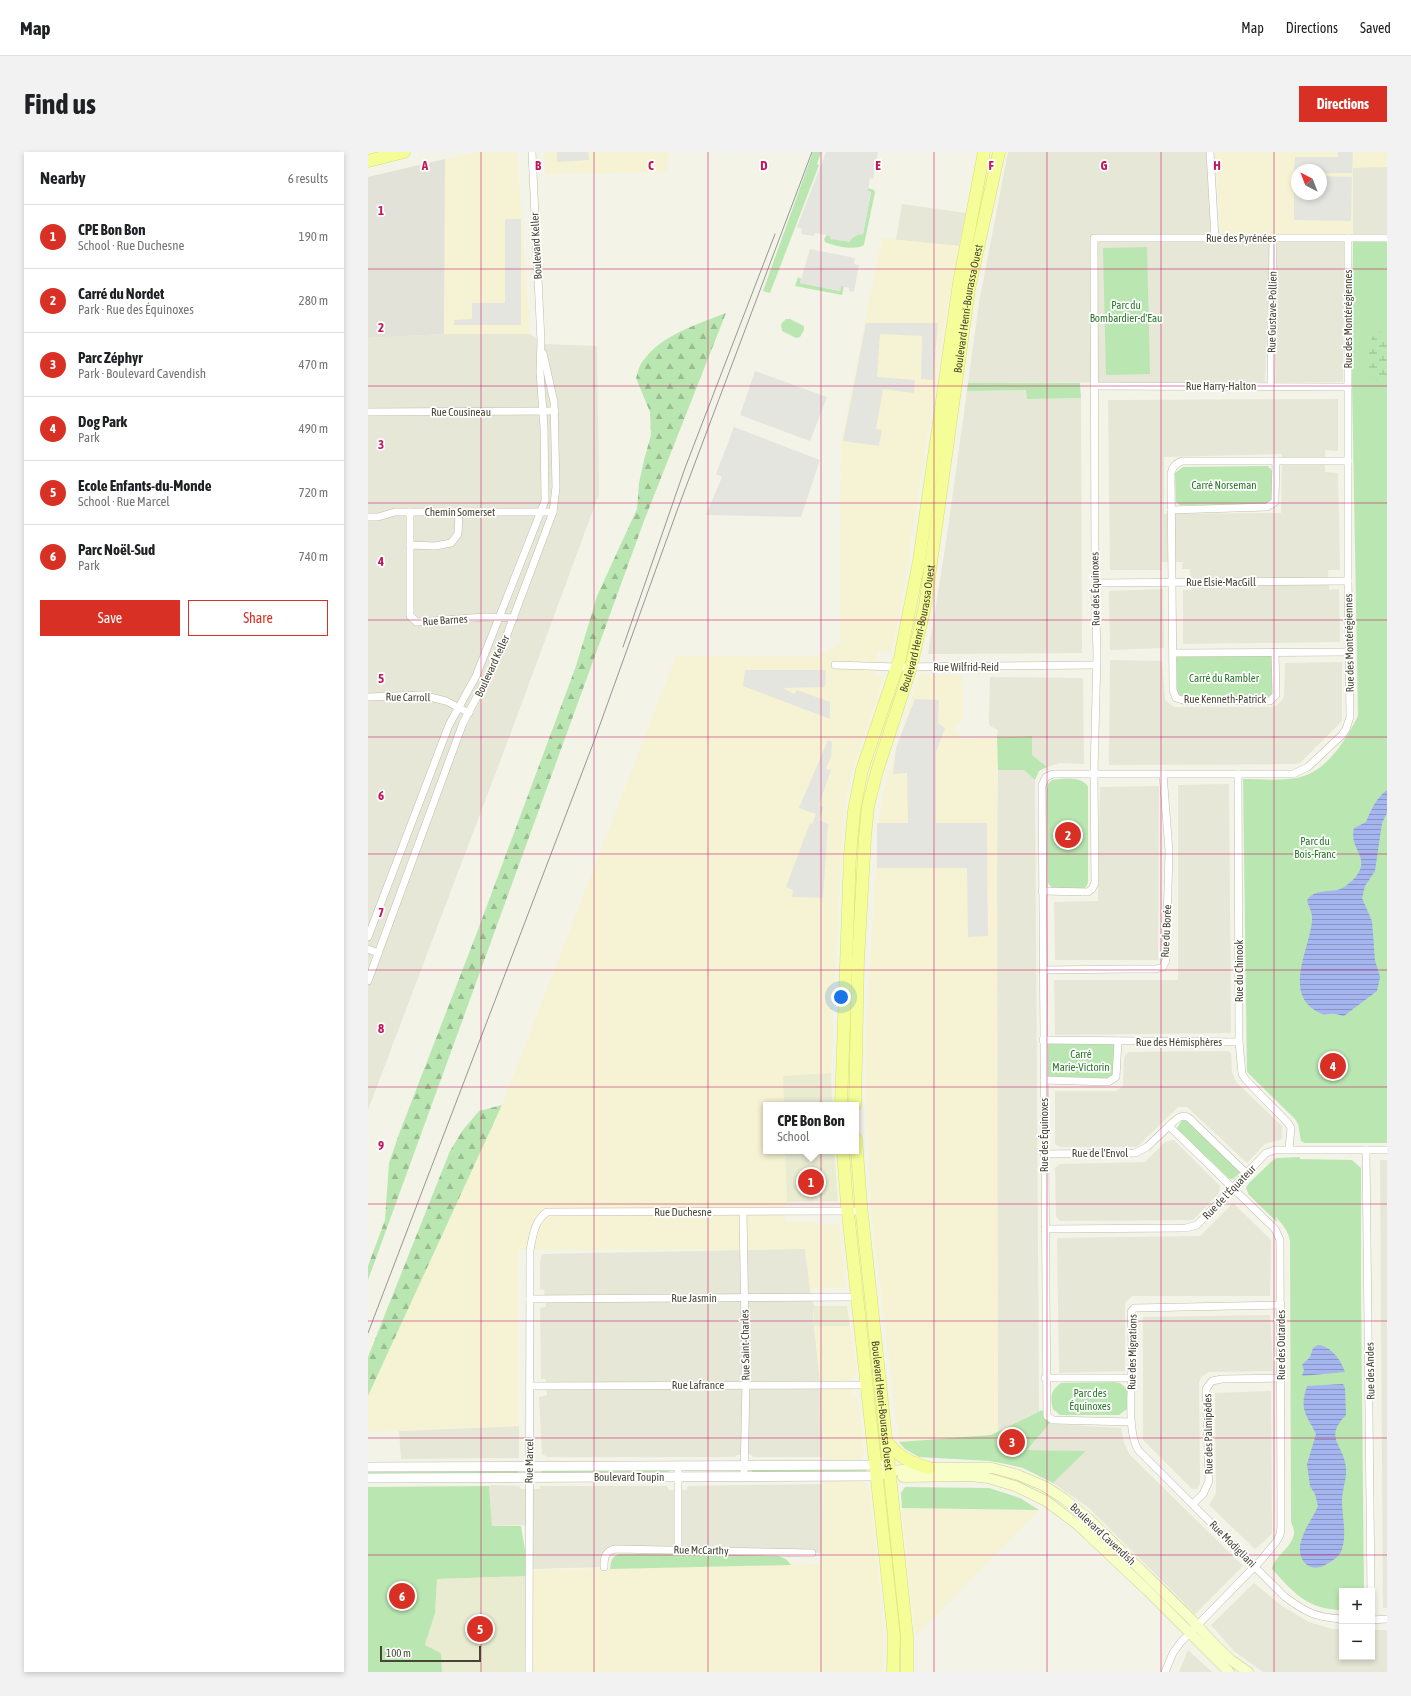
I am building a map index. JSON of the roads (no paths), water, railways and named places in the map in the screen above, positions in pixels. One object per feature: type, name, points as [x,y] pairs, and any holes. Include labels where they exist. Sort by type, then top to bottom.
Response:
[{"type":"main road","points":[[368,161],[404,152]]},
{"type":"main road","name":"Boulevard Henri-Bourassa Ouest","points":[[841,1102],[852,823],[860,778],[896,668],[908,621],[918,571],[960,277],[984,152]]},
{"type":"main road","name":"Boulevard Henri-Bourassa Ouest","points":[[855,1102],[858,960],[868,810],[877,771],[911,667],[920,632],[930,579],[934,538],[971,278],[999,152]]},
{"type":"main road","name":"Boulevard Henri-Bourassa Ouest","points":[[843,1154],[848,1212],[894,1636],[893,1672]]},
{"type":"main road","name":"Boulevard Henri-Bourassa Ouest","points":[[857,1154],[907,1636],[907,1672]]},
{"type":"main road","points":[[887,1442],[902,1458],[912,1463],[929,1468]]},
{"type":"main road","name":"Boulevard Cavendish","points":[[890,1471],[929,1468],[998,1469],[1024,1477],[1051,1490],[1094,1523],[1193,1629],[1229,1672]]},
{"type":"main road","name":"Boulevard Toupin","points":[[876,1471],[890,1471]]},
{"type":"main road","name":"Boulevard Cavendish","points":[[890,1471],[983,1477],[1013,1485],[1040,1498],[1063,1512],[1148,1591],[1193,1629],[1248,1672]]},
{"type":"street","name":"Boulevard Keller","points":[[368,937],[449,726],[476,676],[545,501],[543,411],[540,372],[541,341],[532,152]]},
{"type":"street","points":[[1210,152],[1215,238]]},
{"type":"street","name":"Rue des Pyrénées","points":[[1094,238],[1387,238]]},
{"type":"street","name":"Rue des Équinoxes","points":[[1042,892],[1088,892],[1092,889],[1095,883],[1094,774],[1096,665],[1094,238]]},
{"type":"street","name":"Rue Gustave-Pollien","points":[[1271,386],[1273,238]]},
{"type":"street","name":"Rue des Montérégiennes","points":[[1046,777],[1053,774],[1293,774],[1308,767],[1342,735],[1346,729],[1350,717],[1348,652],[1348,238]]},
{"type":"street","name":"Boulevard Keller","points":[[368,981],[463,723],[500,653],[553,512],[556,487],[555,411],[553,392],[541,341]]},
{"type":"street","name":"Rue Harry-Halton","points":[[1095,386],[1348,387]]},
{"type":"street","name":"Rue Cousineau","points":[[368,412],[555,411]]},
{"type":"street","points":[[1171,510],[1267,507],[1275,500],[1276,461],[1348,460]]},
{"type":"street","name":"Rue Kenneth-Patrick","points":[[1275,652],[1276,695],[1270,700],[1186,701],[1176,698],[1173,690],[1172,653],[1171,473],[1175,464],[1182,461],[1276,461]]},
{"type":"street","name":"Chemin Somerset","points":[[368,517],[378,517],[395,512],[553,512]]},
{"type":"street","name":"Rue Barnes","points":[[410,512],[410,616],[417,622],[500,617],[514,618]]},
{"type":"street","points":[[410,545],[435,546],[451,543],[458,534],[459,513]]},
{"type":"street","name":"Rue Elsie-MacGill","points":[[1095,583],[1348,581]]},
{"type":"street","points":[[1172,653],[1348,652]]},
{"type":"street","name":"Rue Wilfrid-Reid","points":[[835,665],[896,668],[1096,665]]},
{"type":"street","name":"Rue Carroll","points":[[368,697],[422,695],[436,697],[469,713]]},
{"type":"street","name":"Rue du Borée","points":[[1043,970],[1131,970],[1156,969],[1163,967],[1166,960],[1169,851],[1163,774]]},
{"type":"street","name":"Rue du Chinook","points":[[1238,774],[1239,1042],[1242,1074],[1288,1124],[1290,1128],[1289,1149]]},
{"type":"street","name":"Rue des Équinoxes","points":[[1046,777],[1042,785],[1046,1416],[1060,1420],[1131,1422]]},
{"type":"street","points":[[368,949],[378,953]]},
{"type":"street","name":"Rue des Hémisphères","points":[[1043,1040],[1239,1042]]},
{"type":"street","points":[[1044,1080],[1108,1082],[1116,1077],[1118,1041]]},
{"type":"street","points":[[1169,1126],[1180,1116],[1189,1118],[1247,1174]]},
{"type":"street","name":"Rue de l'Envol","points":[[1044,1154],[1135,1154],[1147,1147],[1169,1126]]},
{"type":"street","name":"Rue des Outardes","points":[[1165,1672],[1176,1648],[1256,1566],[1280,1535],[1280,1240],[1275,1229],[1169,1126]]},
{"type":"street","name":"Rue de l'Équateur","points":[[1045,1229],[1186,1228],[1197,1225],[1266,1153],[1275,1150],[1289,1149],[1387,1150]]},
{"type":"street","name":"Rue des Andes","points":[[1366,1150],[1371,1588]]},
{"type":"street","name":"Rue Duchesne","points":[[530,1250],[536,1222],[540,1216],[547,1212],[862,1211]]},
{"type":"street","name":"Rue Saint-Charles","points":[[743,1212],[746,1384],[744,1477]]},
{"type":"street","name":"Rue Marcel","points":[[529,1672],[530,1250]]},
{"type":"street","name":"Rue Jasmin","points":[[530,1299],[857,1297]]},
{"type":"street","name":"Rue des Migrations","points":[[1136,1447],[1131,1422],[1131,1312],[1134,1308],[1280,1305]]},
{"type":"street","points":[[1046,1378],[1132,1378]]},
{"type":"street","name":"Rue des Palmipèdes","points":[[1193,1504],[1203,1494],[1209,1481],[1206,1389],[1212,1381],[1222,1379],[1281,1378]]},
{"type":"street","name":"Rue Lafrance","points":[[530,1386],[746,1384],[867,1385]]},
{"type":"street","name":"Rue Modigliani","points":[[1136,1447],[1256,1566],[1285,1597],[1301,1609],[1320,1617],[1339,1619]]},
{"type":"street","points":[[678,1466],[678,1549]]},
{"type":"street","name":"Boulevard Toupin","points":[[368,1467],[744,1466],[876,1471]]},
{"type":"street","name":"Boulevard Toupin","points":[[368,1478],[744,1477],[876,1471]]},
{"type":"street","name":"Rue McCarthy","points":[[604,1567],[604,1558],[610,1550],[678,1549],[812,1553]]},
{"type":"street","points":[[1375,1620],[1387,1619]]},
{"type":"water","points":[[1387,790],[1387,813],[1382,823],[1375,871],[1365,886],[1362,898],[1372,921],[1375,960],[1380,977],[1377,991],[1344,1016],[1337,1014],[1322,1014],[1309,1005],[1302,995],[1300,984],[1303,959],[1312,921],[1307,901],[1309,897],[1316,893],[1337,890],[1343,887],[1353,880],[1359,872],[1361,860],[1354,842],[1354,828],[1366,822],[1377,800]]},
{"type":"water","points":[[1318,1345],[1327,1348],[1335,1354],[1345,1372],[1302,1376],[1304,1370],[1302,1365],[1310,1357],[1313,1348]]},
{"type":"water","points":[[1343,1384],[1345,1388],[1346,1415],[1339,1423],[1335,1436],[1346,1468],[1342,1501],[1344,1531],[1343,1543],[1341,1552],[1335,1558],[1322,1566],[1314,1568],[1308,1566],[1304,1562],[1300,1548],[1304,1533],[1318,1506],[1315,1494],[1310,1486],[1307,1464],[1316,1434],[1305,1412],[1305,1394],[1307,1386]]},
{"type":"tram line","points":[[368,1333],[593,744],[678,508],[812,152]]},
{"type":"tram line","points":[[623,647],[685,468],[775,234]]},
{"type":"place","name":"Carré du Nordet","points":[[1068,835]]},
{"type":"place","name":"Dog Park","points":[[1333,1066]]},
{"type":"place","name":"CPE Bon Bon","points":[[811,1182]]},
{"type":"place","name":"Parc Zéphyr","points":[[1012,1442]]},
{"type":"place","name":"Parc Noël-Sud","points":[[402,1596]]},
{"type":"place","name":"Ecole Enfants-du-Monde","points":[[480,1629]]},
{"type":"park label","name":"Parc du Bombardier-d'Eau","points":[[1126,311]]},
{"type":"park label","name":"Carré Norseman","points":[[1224,485]]},
{"type":"park label","name":"Carré du Rambler","points":[[1224,678]]},
{"type":"park label","name":"Parc du Bois-Franc","points":[[1315,847]]},
{"type":"park label","name":"Carré Marie-Victorin","points":[[1081,1060]]},
{"type":"park label","name":"Parc des Équinoxes","points":[[1090,1399]]}]
